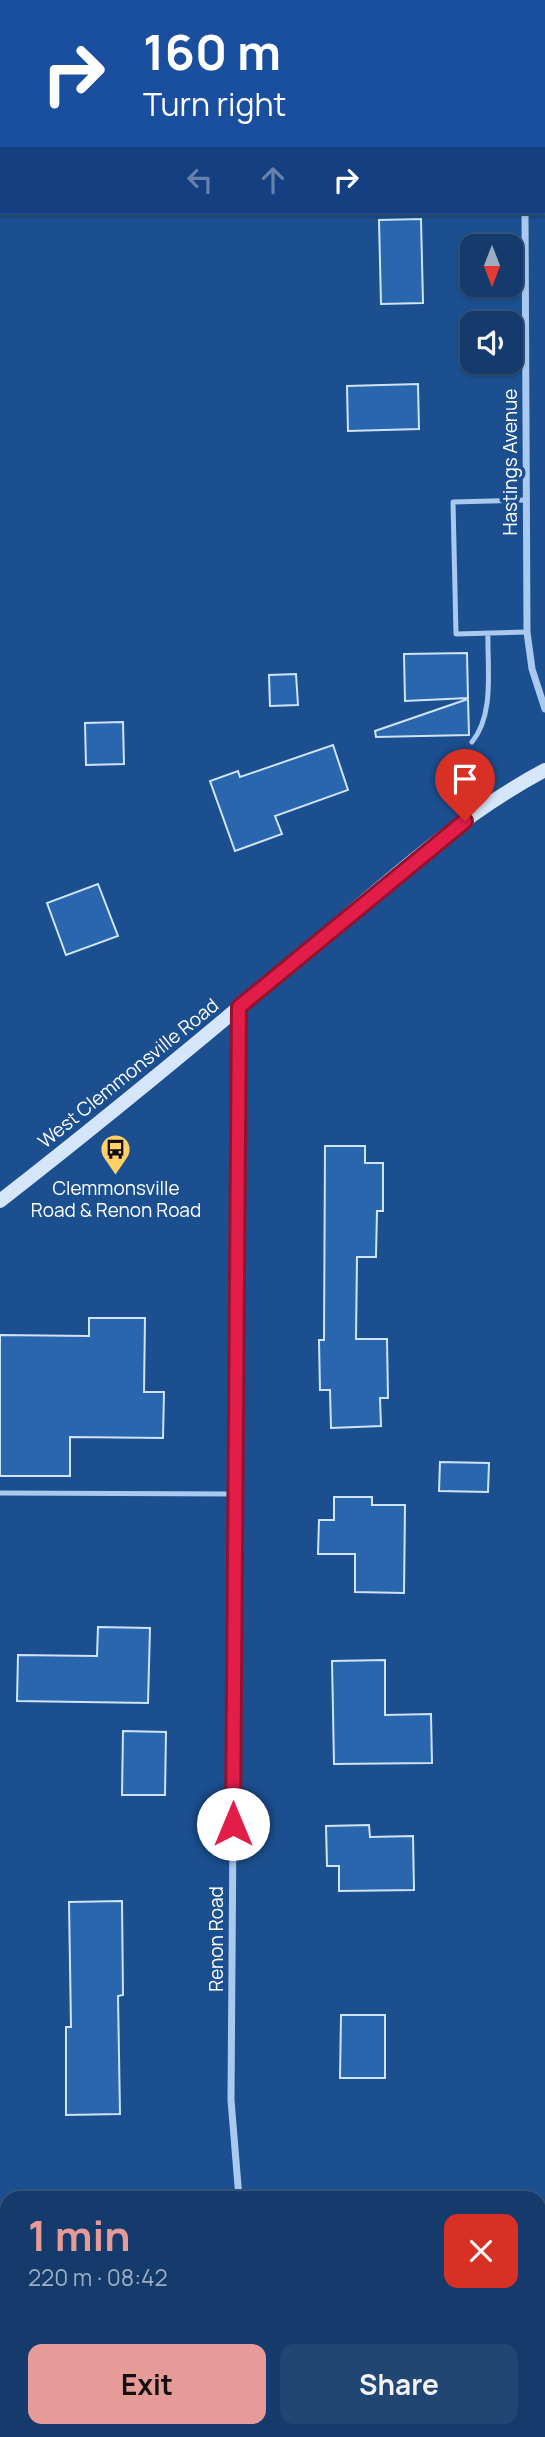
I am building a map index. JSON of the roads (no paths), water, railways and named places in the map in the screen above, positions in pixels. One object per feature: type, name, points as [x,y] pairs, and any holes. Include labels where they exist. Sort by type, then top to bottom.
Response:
[{"type":"main road","name":"West Clemmonsville Road","points":[[0,1201],[455,828],[545,770]]},
{"type":"street","name":"Hastings Avenue","points":[[525,214],[527,632],[532,669],[545,709]]},
{"type":"street","name":"Renon Road","points":[[238,2191],[231,2100],[239,1007]]},
{"type":"lane","points":[[526,500],[453,502],[456,634],[527,632]]},
{"type":"lane","points":[[472,742],[479,734],[486,711],[488,633]]},
{"type":"lane","points":[[0,1493],[235,1494]]},
{"type":"place","name":"Clemmonsville Road & Renon Road","points":[[116,1176]]}]
